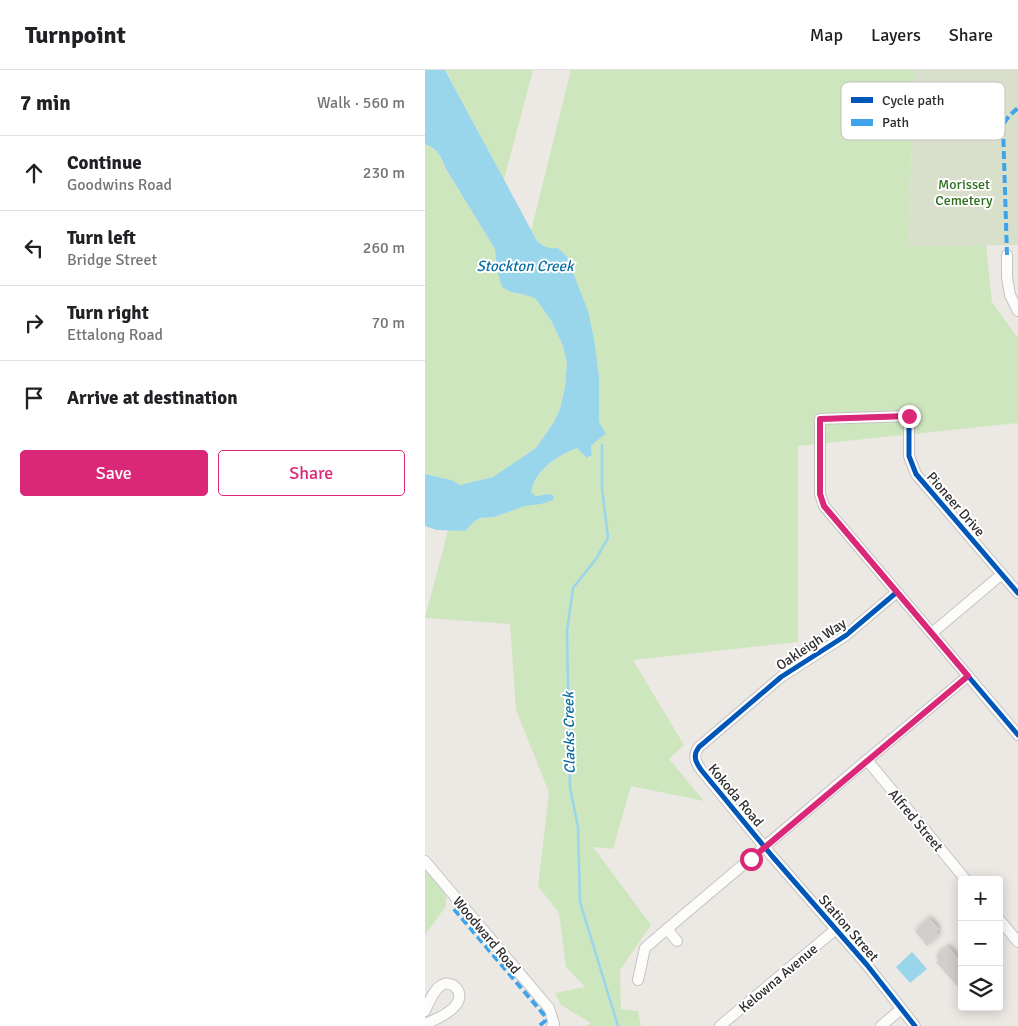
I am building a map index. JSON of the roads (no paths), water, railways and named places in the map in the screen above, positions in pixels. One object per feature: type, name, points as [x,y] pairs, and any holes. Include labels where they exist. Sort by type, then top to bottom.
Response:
[{"type":"street","points":[[1007,255],[1007,277],[1010,295],[1018,311]]},
{"type":"street","name":"Pioneer Drive","points":[[897,592],[824,506],[820,494],[820,419],[909,416],[909,456],[916,474],[1018,594]]},
{"type":"street","points":[[932,633],[1002,574]]},
{"type":"street","points":[[897,592],[1018,735]]},
{"type":"street","name":"Oakleigh Way","points":[[695,755],[699,747],[781,677],[845,636],[897,592]]},
{"type":"street","points":[[638,980],[645,948],[968,676]]},
{"type":"street","name":"Kokoda Road","points":[[695,755],[695,760],[702,771],[765,847]]},
{"type":"street","name":"Alfred Street","points":[[867,760],[963,876]]},
{"type":"street","name":"Station Street","points":[[765,847],[870,969],[915,1026]]},
{"type":"street","name":"Woodward Road","points":[[425,861],[549,1008],[552,1026]]},
{"type":"street","points":[[1000,921],[1018,942]]},
{"type":"street","points":[[667,929],[677,941]]},
{"type":"street","name":"Kelowna Avenue","points":[[720,1026],[836,929]]},
{"type":"street","points":[[425,1010],[443,984],[452,984],[456,988],[459,1000],[455,1006],[440,1018],[425,1024]]},
{"type":"street","points":[[881,1026],[901,1009]]},
{"type":"water","name":"Stockton Creek","points":[[425,70],[445,70],[537,241],[547,247],[558,248],[567,257],[588,311],[599,376],[599,422],[606,434],[591,446],[592,455],[587,458],[577,448],[555,459],[542,470],[531,492],[536,496],[551,494],[554,497],[553,500],[525,506],[494,517],[480,518],[465,531],[437,530],[425,526],[425,474],[451,480],[460,485],[493,477],[536,448],[554,422],[560,409],[565,387],[567,364],[563,346],[551,320],[535,298],[511,292],[502,287],[497,270],[495,249],[446,169],[439,154],[425,144]]},
{"type":"water","points":[[912,952],[927,969],[910,983],[896,967]]},
{"type":"waterway","name":"Clacks Creek","points":[[602,445],[602,488],[608,538],[596,559],[573,588],[567,631],[570,787],[578,827],[580,902],[618,1026]]},
{"type":"park label","name":"Morisset Cemetery","points":[[964,192]]}]
